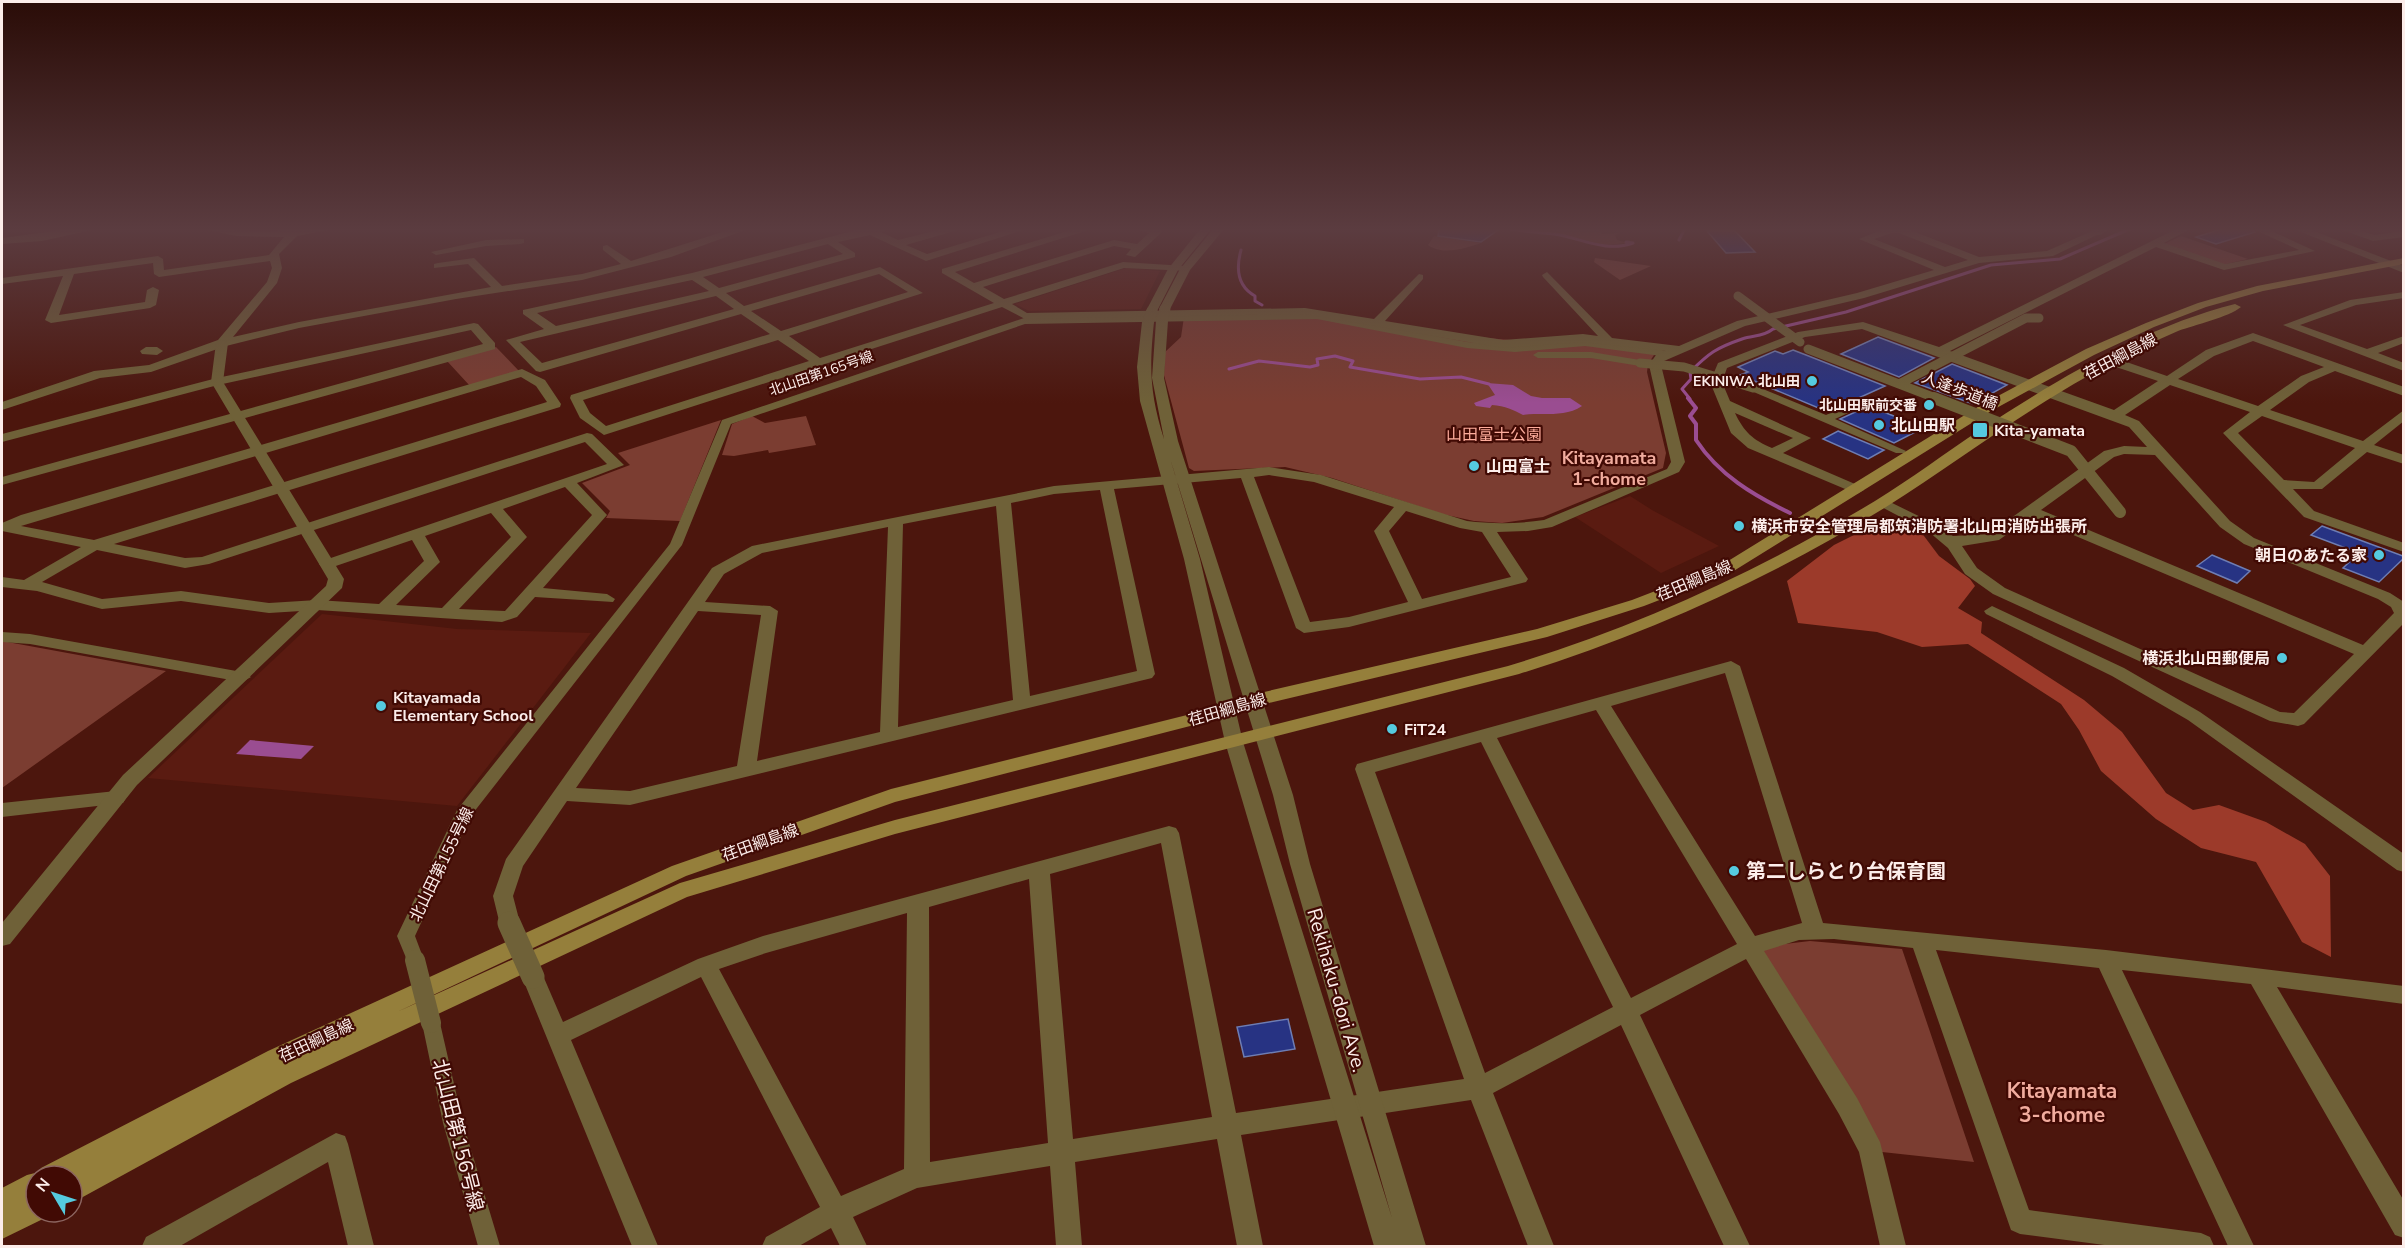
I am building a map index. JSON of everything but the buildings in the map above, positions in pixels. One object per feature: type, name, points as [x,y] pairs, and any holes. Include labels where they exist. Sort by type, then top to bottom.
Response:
[{"type":"main road","name":"荏田綱島線","points":[[73,1164],[276,1058],[679,872],[891,796],[1229,710],[1251,701],[1541,633],[1638,603],[1726,569],[1857,490],[1986,408],[2031,384],[2150,325],[2202,305],[2270,286]]},
{"type":"main road","name":"荏田綱島線","points":[[84,1183],[283,1076],[680,891],[895,827],[1424,695],[1568,655],[1685,609],[1752,578],[1881,503],[2001,423],[2108,360],[2166,332],[2223,310],[2285,292],[2317,286]]},
{"type":"main road","points":[[2,1201],[24,1189]]},
{"type":"main road","points":[[2,1227],[24,1215]]},
{"type":"street","points":[[64,286],[51,320],[150,305],[153,290]]},
{"type":"street","points":[[2,938],[130,780],[334,588],[336,579],[217,382],[222,343],[270,286]]},
{"type":"street","points":[[496,286],[500,290]]},
{"type":"street","points":[[2,406],[98,374],[151,368],[222,343],[299,325],[524,286]]},
{"type":"street","points":[[552,329],[527,312],[646,286]]},
{"type":"street","points":[[710,286],[818,362]]},
{"type":"street","points":[[740,286],[512,340],[540,368],[823,286]]},
{"type":"street","points":[[906,286],[917,293],[576,398],[585,416],[604,431],[1056,286]]},
{"type":"street","points":[[1172,286],[1159,316],[1143,367],[1146,402],[1176,478]]},
{"type":"street","points":[[1376,324],[1411,286]]},
{"type":"street","points":[[1558,286],[1608,340]]},
{"type":"street","points":[[645,1246],[559,1035],[510,923],[503,896],[513,864],[718,571],[757,549],[1054,490],[1269,471],[1316,478],[1446,520],[1488,528],[1547,524],[1672,472],[1678,462],[1655,365],[1660,358],[1741,323],[1860,296],[1892,286]]},
{"type":"street","points":[[1940,351],[2071,286]]},
{"type":"street","points":[[972,287],[1025,316],[1305,311],[1503,344],[1583,338],[1608,340],[1673,352]]},
{"type":"street","name":"人逢歩道橋","points":[[1738,296],[1804,345],[1895,386],[2071,451],[2120,512]]},
{"type":"street","points":[[2403,296],[2354,302],[2289,325],[2403,367]]},
{"type":"street","name":"北山田第165号線","points":[[605,632],[676,545],[726,422],[1024,321],[1159,316],[1324,317],[1403,334],[1502,348]]},
{"type":"street","name":"人逢歩道橋","points":[[1895,386],[2026,318],[2039,318]]},
{"type":"street","points":[[1857,490],[1753,445],[1737,433],[1716,382],[1722,366],[1802,334],[1863,325],[2054,392],[2133,424],[2225,524],[2249,542],[2369,589],[2397,604],[2403,614],[2298,720],[2276,717],[1999,591],[1971,571],[1949,541],[1934,529],[1881,503]]},
{"type":"street","points":[[2,438],[217,382],[474,326],[490,346],[2,482]]},
{"type":"street","points":[[2115,415],[2210,353],[2253,338],[2403,392]]},
{"type":"street","points":[[2366,354],[2403,339]]},
{"type":"street","points":[[1502,348],[1585,343],[1673,352]]},
{"type":"street","points":[[1502,348],[1524,354],[1591,355],[1684,367],[1753,388],[1900,451]]},
{"type":"street","points":[[2108,360],[2403,460]]},
{"type":"street","points":[[2334,367],[2305,379],[2230,433],[2309,514],[2403,548]]},
{"type":"street","points":[[4,526],[522,374],[541,383],[555,404],[95,544],[26,585]]},
{"type":"street","points":[[1726,404],[1804,438],[1772,453]]},
{"type":"street","points":[[1826,420],[1857,405]]},
{"type":"street","points":[[2280,484],[2317,486],[2403,414]]},
{"type":"street","points":[[4,526],[185,562],[204,561],[587,437],[617,465],[327,564]]},
{"type":"street","points":[[1949,541],[1976,541],[1994,537],[2109,454],[2124,450],[2157,451]]},
{"type":"street","points":[[1245,473],[1304,628],[1349,622],[1520,579],[1488,528]]},
{"type":"street","name":"Rekihaku-dori Ave.","points":[[1176,478],[1282,795],[1300,864],[1413,1246]]},
{"type":"street","name":"Rekihaku-dori Ave.","points":[[1176,478],[1192,559],[1229,710],[1234,742],[1387,1246]]},
{"type":"street","points":[[2,582],[26,585],[102,604],[181,596],[269,608],[317,605],[502,617],[511,614],[600,514],[568,482]]},
{"type":"street","points":[[563,794],[630,798],[1146,674],[1106,484]]},
{"type":"street","points":[[1003,500],[1022,705]]},
{"type":"street","points":[[1403,506],[1380,531],[1417,605]]},
{"type":"street","points":[[446,614],[519,537],[494,507]]},
{"type":"street","points":[[2030,511],[2365,652]]},
{"type":"street","points":[[889,737],[896,520]]},
{"type":"street","points":[[384,608],[432,562],[416,534]]},
{"type":"street","points":[[530,592],[607,599]]},
{"type":"street","points":[[694,606],[771,611],[746,771]]},
{"type":"street","points":[[1992,611],[2118,672],[2194,716],[2403,865]]},
{"type":"street","name":"北山田第155号線","points":[[431,1023],[415,960],[406,936],[463,814],[605,632]]},
{"type":"street","points":[[2,637],[30,639],[242,677]]},
{"type":"street","points":[[1541,1246],[1479,1088],[1364,769],[1731,666],[1815,931]]},
{"type":"street","points":[[1600,704],[1752,946],[1848,1106],[1871,1150],[1893,1246]]},
{"type":"street","points":[[1486,735],[1626,1010],[1737,1246]]},
{"type":"street","points":[[2,810],[116,798]]},
{"type":"street","points":[[559,1035],[706,965],[763,945],[1169,833],[1250,1246]]},
{"type":"street","points":[[1039,868],[1069,1246]]},
{"type":"street","points":[[917,1176],[918,902]]},
{"type":"street","points":[[775,1246],[835,1210],[878,1190],[917,1176],[1370,1103],[1479,1088],[1752,946],[1799,932],[1815,931],[1921,940],[2106,959],[2403,995]]},
{"type":"street","points":[[1921,940],[2020,1221],[2201,1246]]},
{"type":"street","points":[[2106,959],[2241,1246]]},
{"type":"street","points":[[706,965],[854,1246]]},
{"type":"street","points":[[2258,976],[2403,1226]]},
{"type":"street","name":"北山田第156号線","points":[[431,1023],[453,1123],[489,1246]]},
{"type":"street","points":[[155,1246],[336,1144],[361,1246]]},
{"type":"shaded area","points":[[1070,286],[1152,286],[1141,309],[1029,311],[1015,304]]},
{"type":"shaded area","points":[[1487,383],[1513,385],[1531,396],[1542,398],[1570,398],[1582,406],[1568,412],[1523,415],[1501,406],[1492,405],[1490,408],[1476,406],[1474,403],[1495,395]]},
{"type":"shaded area","points":[[1630,496],[1719,546],[1661,573],[1575,517]]},
{"type":"shaded area","points":[[1890,517],[1921,532],[1939,556],[1970,579],[1975,586],[1958,608],[1982,622],[1981,633],[2084,700],[2122,732],[2166,793],[2193,810],[2219,805],[2266,822],[2305,844],[2330,876],[2331,957],[2302,942],[2256,862],[2201,848],[2156,819],[2101,771],[2079,730],[2061,704],[1968,644],[1922,647],[1877,632],[1798,623],[1787,581],[1834,545]]},
{"type":"shaded area","name":"Kitayamada Elementary School","points":[[322,614],[457,629],[591,633],[457,806],[148,778]]},
{"type":"shaded area","points":[[250,740],[314,746],[301,759],[236,754]]},
{"type":"green space","name":"山田富士公園","points":[[1306,313],[1438,333],[1658,349],[1648,364],[1647,372],[1666,453],[1663,468],[1543,517],[1502,523],[1474,521],[1442,514],[1332,478],[1285,467],[1194,471],[1189,468],[1164,375],[1165,352],[1181,337],[1184,317]]},
{"type":"green space","points":[[496,347],[520,372],[470,386],[447,361]]},
{"type":"green space","points":[[752,416],[765,423],[806,416],[816,445],[769,453],[768,450],[734,456],[722,455],[732,424]]},
{"type":"green space","points":[[721,420],[680,521],[606,518],[610,511],[582,483],[630,465],[618,453]]},
{"type":"green space","points":[[2,641],[166,671],[2,788]]},
{"type":"green space","points":[[1810,941],[1902,949],[1974,1162],[1882,1152],[1761,950],[1776,945]]},
{"type":"waterway","points":[[1244,286],[1255,296],[1255,301],[1262,305]]},
{"type":"waterway","points":[[1690,399],[1682,389],[1691,379],[1690,372],[1719,348],[1773,329],[1846,312],[1925,286]]},
{"type":"waterway","points":[[1229,369],[1259,361],[1310,367],[1318,365],[1317,359],[1335,356],[1353,361],[1350,367],[1420,379],[1461,377],[1489,384]]},
{"type":"waterway","points":[[1688,398],[1696,408],[1690,416],[1696,424],[1696,440],[1715,464],[1738,483],[1790,513]]},
{"type":"place","name":"EKINIWA 北山田","points":[[1812,381]]},
{"type":"place","name":"北山田駅前交番","points":[[1929,405]]},
{"type":"place","name":"北山田駅","points":[[1879,425]]},
{"type":"place","name":"Kita-yamata","points":[[1980,430]]},
{"type":"place","name":"山田富士","points":[[1474,466]]},
{"type":"place","name":"横浜市安全管理局都筑消防署北山田消防出張所","points":[[1739,526]]},
{"type":"place","name":"朝日のあたる家","points":[[2379,555]]},
{"type":"place","name":"横浜北山田郵便局","points":[[2282,658]]},
{"type":"place","name":"Kitayamada Elementary School","points":[[381,706]]},
{"type":"place","name":"FiT24","points":[[1392,729]]},
{"type":"place","name":"第二しらとり台保育園","points":[[1734,871]]},
{"type":"district","name":"Kitayamata 1-chome","points":[[1609,468]]},
{"type":"district","name":"Kitayamata 3-chome","points":[[2062,1103]]}]
